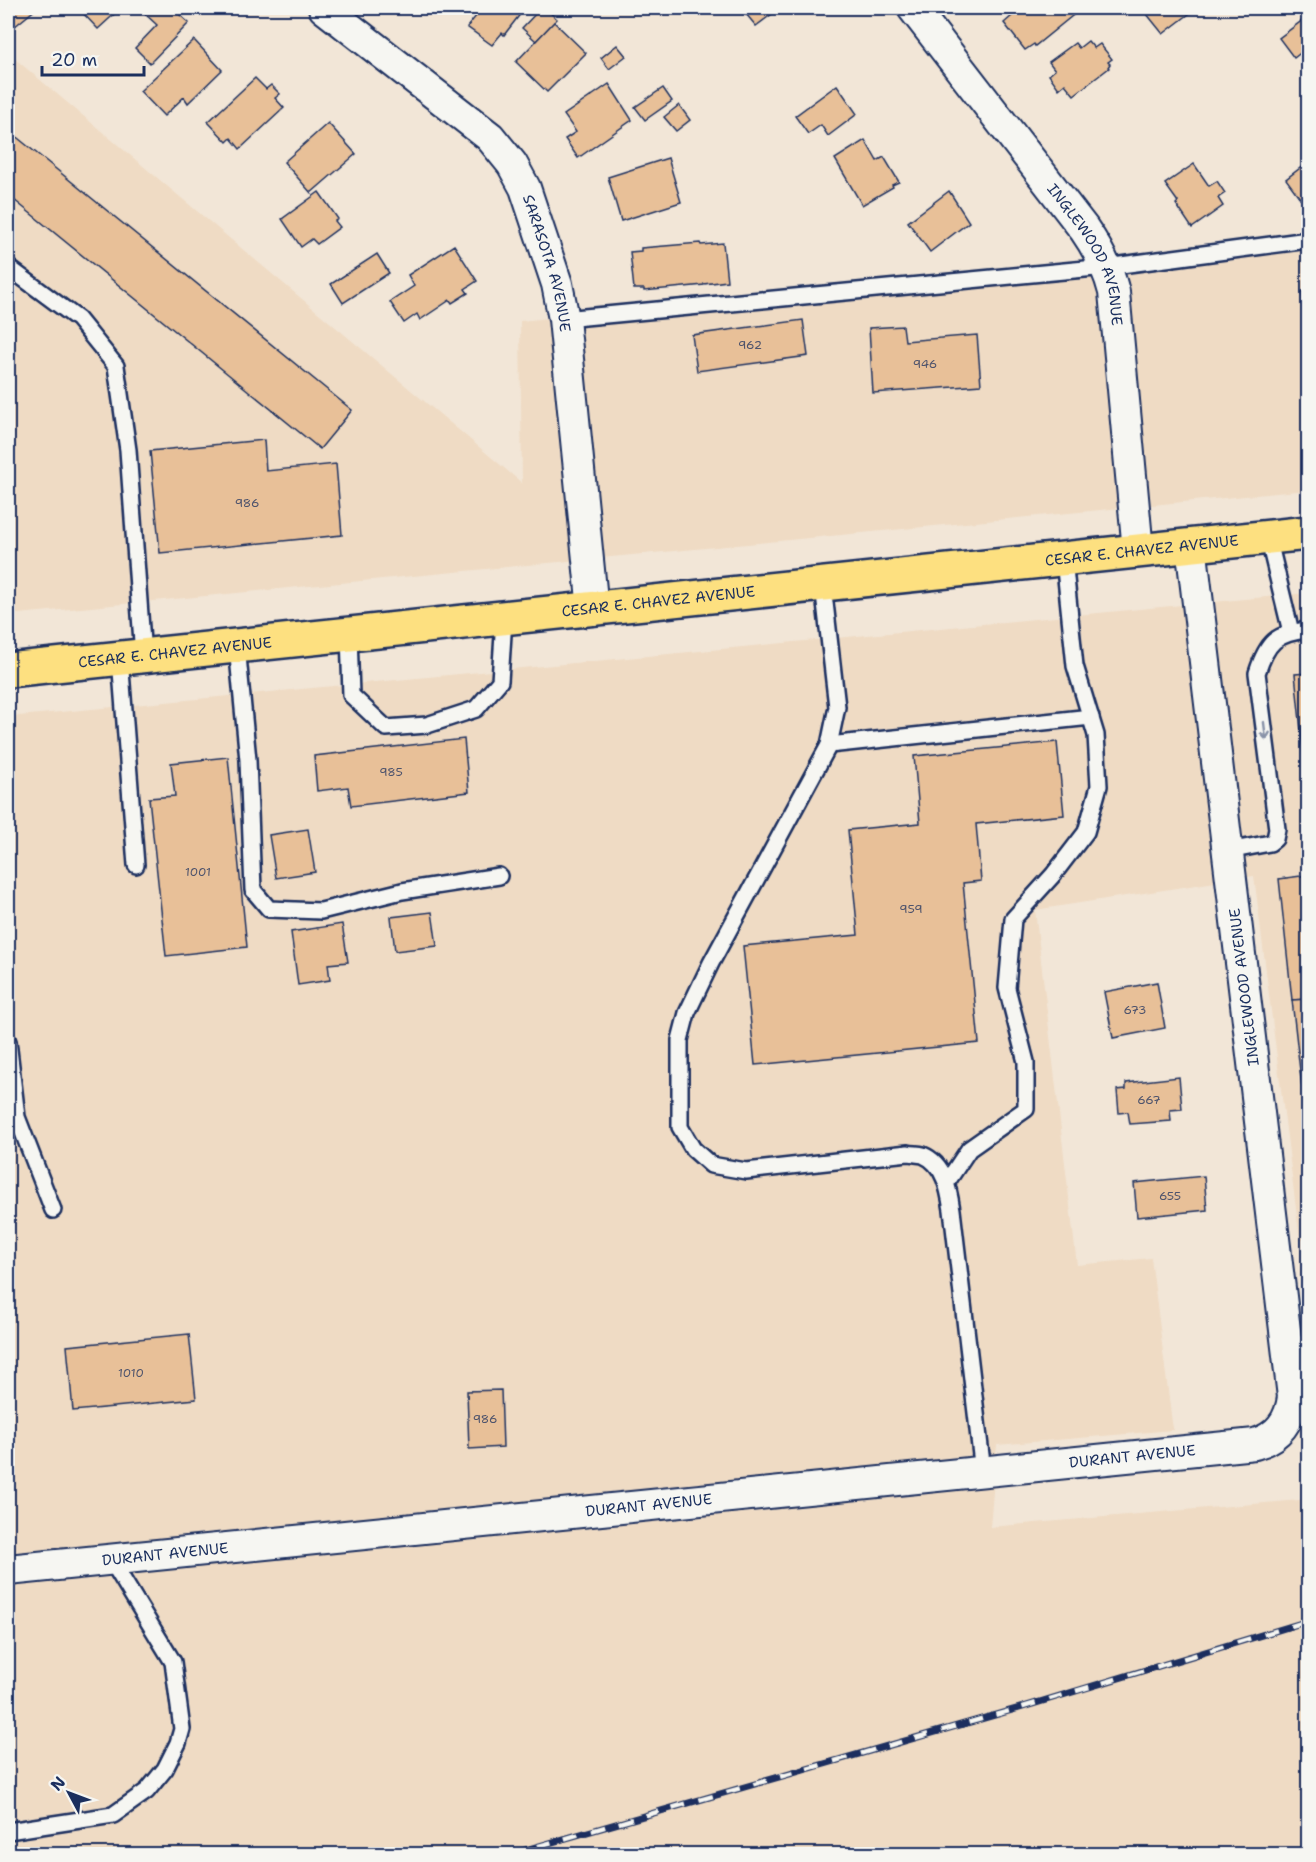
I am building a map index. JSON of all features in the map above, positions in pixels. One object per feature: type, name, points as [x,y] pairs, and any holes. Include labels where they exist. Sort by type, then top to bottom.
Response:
[{"type":"main road","name":"CESAR E. CHAVEZ AVENUE","points":[[8,670],[1308,533]]},
{"type":"street","name":"SARASOTA AVENUE","points":[[324,8],[476,125],[502,151],[525,188],[550,257],[564,319],[593,610]]},
{"type":"street","name":"INGLEWOOD AVENUE","points":[[913,8],[1084,229],[1106,267],[1114,292],[1138,551]]},
{"type":"street","name":"INGLEWOOD AVENUE","points":[[1191,545],[1293,1397],[1290,1413],[1282,1427]]},
{"type":"street","name":"DURANT AVENUE","points":[[8,1570],[1255,1444],[1268,1439],[1282,1427]]},
{"type":"lane","points":[[564,319],[1106,267],[1308,240]]},
{"type":"lane","points":[[10,275],[78,320],[116,366],[128,450],[136,865]]},
{"type":"lane","points":[[1268,537],[1291,632]]},
{"type":"lane","points":[[947,1182],[969,1149],[1026,1109],[1026,1062],[1007,988],[1013,919],[1053,875],[1086,832],[1099,786],[1096,735],[1075,666],[1064,559]]},
{"type":"lane","points":[[823,585],[837,707],[829,745],[716,953],[687,1013],[680,1040],[680,1127],[693,1149],[711,1165],[746,1171],[908,1153],[923,1155],[933,1162],[947,1182],[983,1472]]},
{"type":"lane","points":[[349,634],[351,695],[386,728],[427,725],[476,709],[500,681],[504,619]]},
{"type":"lane","points":[[1228,851],[1270,843],[1275,839],[1277,829],[1257,673],[1262,657],[1281,635],[1308,630]]},
{"type":"lane","points":[[237,646],[248,760],[253,890],[269,909],[321,912],[402,891],[499,876]]},
{"type":"lane","points":[[829,745],[1091,717]]},
{"type":"lane","points":[[8,1041],[17,1117],[53,1210]]},
{"type":"lane","points":[[8,1831],[113,1815],[147,1791],[165,1769],[178,1743],[182,1729],[173,1662],[111,1560]]},
{"type":"shaded area","points":[[8,53],[522,483],[520,321],[1308,242],[1308,490],[8,615]]},
{"type":"shaded area","points":[[1308,593],[1308,1240],[1300,1240],[1254,876],[1035,910],[1077,1265],[1151,1258],[1173,1430],[997,1445],[990,1527],[1300,1500],[1308,1493],[1308,1854],[8,1854],[8,717]]},
{"type":"building","points":[[8,8],[37,8],[14,27],[8,19]]},
{"type":"building","points":[[78,8],[121,8],[98,29]]},
{"type":"building","points":[[146,8],[172,8],[189,23],[150,63],[135,48],[157,25],[142,11]]},
{"type":"building","points":[[478,8],[525,8],[504,35],[502,33],[492,45],[467,27],[477,15],[474,13]]},
{"type":"building","points":[[541,8],[545,8],[557,19],[536,41],[522,28]]},
{"type":"building","points":[[741,8],[780,8],[756,26]]},
{"type":"building","points":[[1021,8],[1073,8],[1077,12],[1035,46],[1034,44],[1025,50],[1004,23]]},
{"type":"building","points":[[1142,8],[1190,8],[1193,11],[1163,34]]},
{"type":"building","points":[[1307,17],[1308,47],[1294,58],[1279,38]]},
{"type":"building","points":[[554,22],[586,53],[547,92],[516,62]]},
{"type":"building","points":[[194,40],[222,70],[188,103],[184,97],[164,116],[140,91]]},
{"type":"building","points":[[1088,41],[1094,48],[1100,44],[1112,59],[1108,62],[1109,68],[1074,95],[1065,84],[1059,89],[1049,75],[1055,70],[1049,62],[1075,43],[1079,48]]},
{"type":"building","points":[[617,45],[626,56],[609,69],[601,58]]},
{"type":"building","points":[[255,78],[266,89],[271,85],[280,94],[275,98],[284,108],[240,149],[231,138],[227,142],[208,122]]},
{"type":"building","points":[[609,84],[632,120],[578,158],[565,139],[576,132],[564,115]]},
{"type":"building","points":[[837,85],[857,114],[828,136],[821,125],[808,134],[795,116]]},
{"type":"building","points":[[663,88],[672,101],[645,120],[635,107]]},
{"type":"building","points":[[679,105],[690,120],[676,131],[664,117]]},
{"type":"building","points":[[328,123],[356,154],[311,193],[284,162]]},
{"type":"building","points":[[8,130],[352,410],[320,449],[8,195]]},
{"type":"building","points":[[865,140],[877,161],[884,157],[899,182],[862,205],[835,159]]},
{"type":"building","points":[[668,158],[681,202],[621,221],[608,177]]},
{"type":"building","points":[[1308,162],[1308,209],[1286,179]]},
{"type":"building","points":[[1194,164],[1209,186],[1217,181],[1225,193],[1218,198],[1223,206],[1192,228],[1165,184]]},
{"type":"building","points":[[949,191],[969,222],[930,252],[908,222]]},
{"type":"building","points":[[319,192],[338,219],[335,221],[340,227],[317,244],[312,239],[301,247],[282,219]]},
{"type":"building","points":[[700,243],[701,245],[723,243],[727,281],[644,291],[644,289],[634,289],[630,252],[641,251],[641,248]]},
{"type":"building","points":[[454,245],[477,281],[465,289],[468,293],[452,303],[450,300],[420,320],[417,314],[404,323],[390,302],[414,286],[408,275]]},
{"type":"building","points":[[377,254],[389,273],[343,303],[331,284]]},
{"type":"building","points":[[1308,290],[1308,352],[1302,291]]},
{"type":"building","points":[[803,320],[808,356],[697,371],[692,335]]},
{"type":"building","points":[[903,326],[905,341],[977,335],[981,385],[873,393],[869,328]]},
{"type":"building","points":[[264,440],[266,471],[336,464],[342,535],[160,553],[150,451]]},
{"type":"building","points":[[1308,673],[1308,797],[1295,674]]},
{"type":"building","points":[[464,739],[469,792],[351,806],[348,787],[317,791],[314,756]]},
{"type":"building","points":[[1057,742],[1064,815],[976,824],[981,881],[963,883],[979,1043],[755,1065],[743,946],[858,935],[848,830],[920,823],[914,756]]},
{"type":"building","points":[[228,757],[247,947],[166,956],[149,798],[175,796],[171,763]]},
{"type":"building","points":[[308,829],[315,872],[276,878],[269,835]]},
{"type":"building","points":[[1308,875],[1308,999],[1292,1000],[1279,879]]},
{"type":"building","points":[[432,912],[437,946],[395,951],[391,917]]},
{"type":"building","points":[[342,924],[348,962],[328,964],[330,980],[298,985],[291,932]]},
{"type":"building","points":[[1157,982],[1165,1028],[1113,1038],[1104,992]]},
{"type":"building","points":[[1308,999],[1308,1105],[1304,1106],[1292,1000]]},
{"type":"building","points":[[1179,1077],[1182,1109],[1170,1110],[1171,1121],[1130,1124],[1128,1112],[1119,1113],[1117,1090],[1126,1089],[1126,1083]]},
{"type":"building","points":[[1308,1105],[1308,1150],[1304,1106]]},
{"type":"building","points":[[1204,1176],[1207,1210],[1137,1217],[1134,1183]]},
{"type":"building","points":[[189,1334],[196,1399],[73,1411],[67,1346]]},
{"type":"building","points":[[501,1390],[503,1447],[469,1449],[467,1391]]},
{"type":"railway","points":[[511,1854],[1023,1707],[1308,1621]]}]
